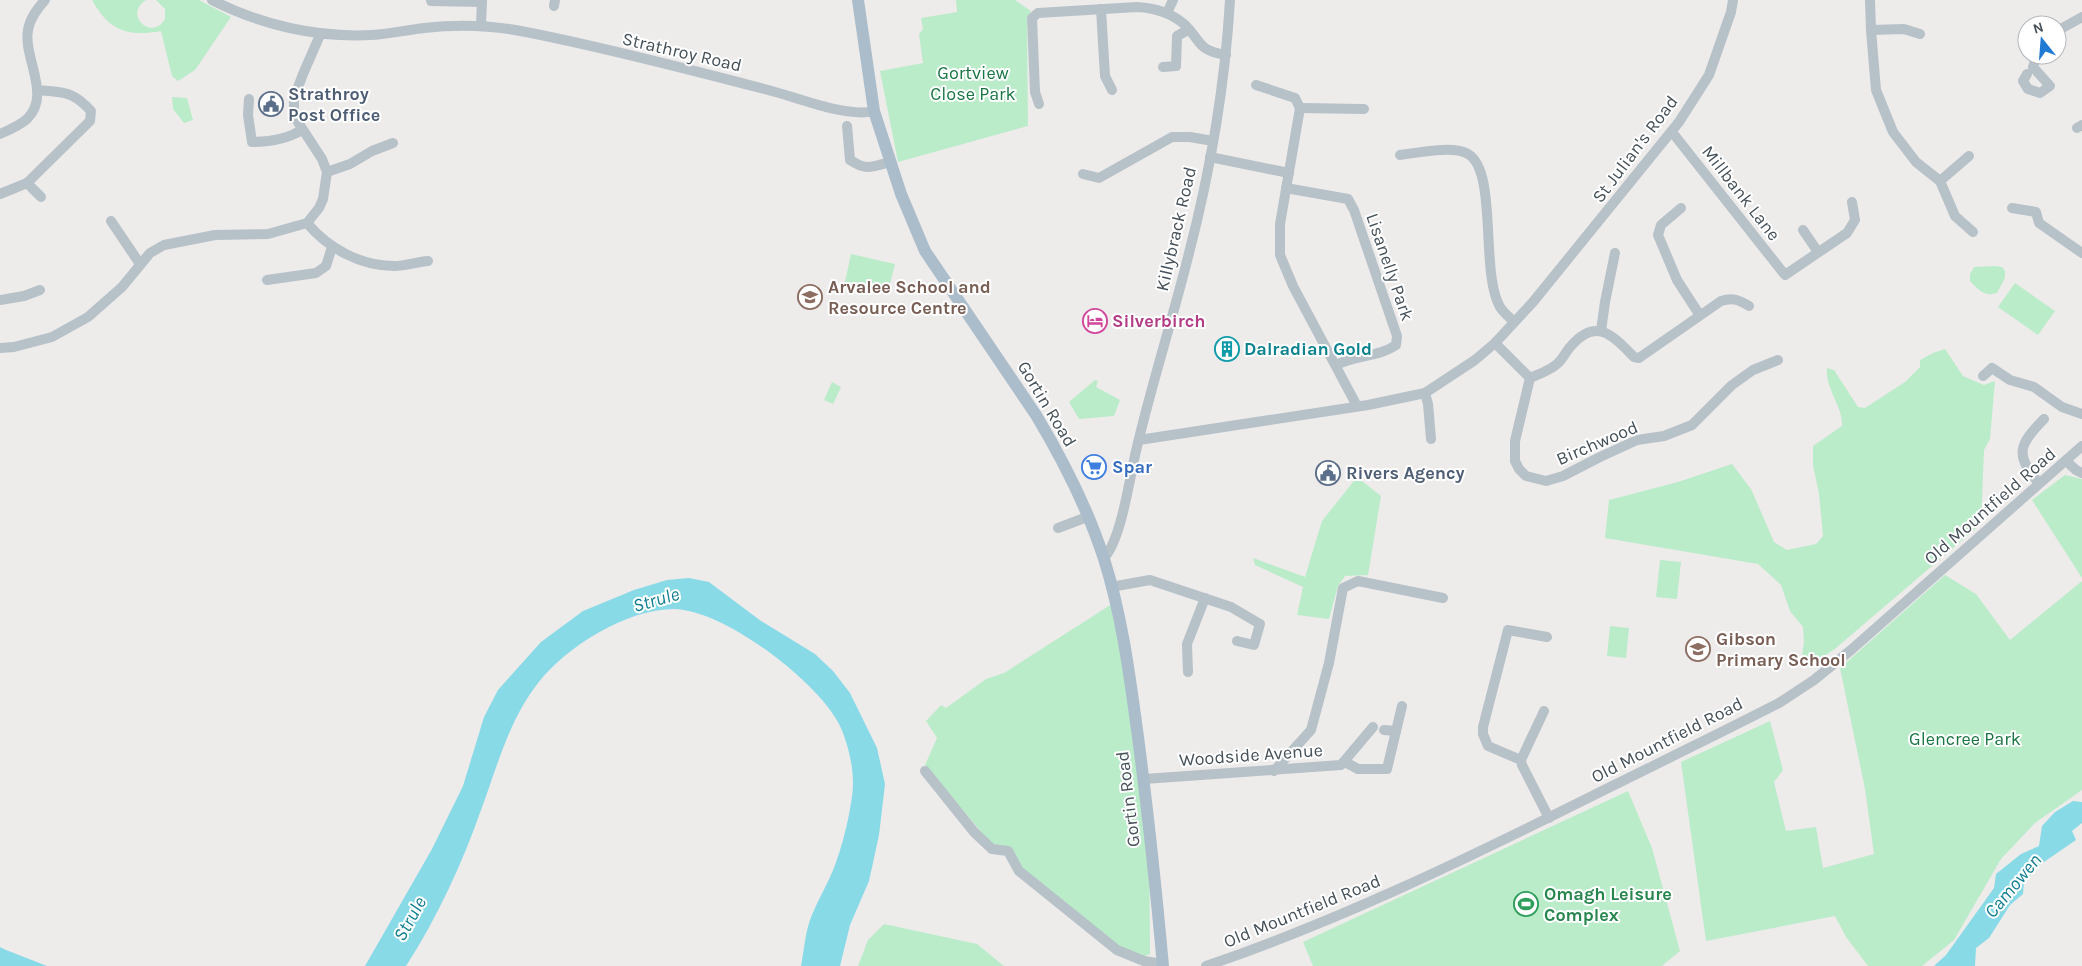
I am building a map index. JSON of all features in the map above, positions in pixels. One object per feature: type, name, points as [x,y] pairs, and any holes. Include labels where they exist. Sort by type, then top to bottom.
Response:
[{"type":"main road","name":"Gortin Road","points":[[858,0],[874,111],[900,194],[925,250],[1036,415],[1078,493],[1104,558],[1129,669],[1144,779],[1163,965]]},
{"type":"street","points":[[0,134],[27,119],[37,101],[37,90],[27,42],[27,32],[32,17],[45,0]]},
{"type":"street","points":[[0,348],[14,347],[52,338],[88,317],[122,287],[150,252],[164,245],[214,235],[268,234],[307,223],[319,208],[323,199],[327,172],[322,159],[294,116],[294,98],[302,74],[320,35],[262,20],[212,0]]},
{"type":"street","points":[[431,0],[482,1],[481,26]]},
{"type":"street","points":[[1167,13],[1173,0]]},
{"type":"street","name":"Killybrack Road","points":[[1104,558],[1110,551],[1117,532],[1139,440],[1189,256],[1213,142],[1226,55],[1230,0]]},
{"type":"street","name":"St Julian's Road","points":[[1425,393],[1475,360],[1495,343],[1513,321],[1533,302],[1672,132],[1709,75],[1734,0]]},
{"type":"street","points":[[1870,0],[1876,90],[1893,132],[1916,162],[1940,181],[1955,216],[1973,232]]},
{"type":"street","points":[[1039,104],[1035,92],[1032,18],[1038,13],[1070,5],[1101,9],[1153,8],[1167,13],[1188,30],[1198,44],[1212,53],[1226,55]]},
{"type":"street","points":[[1101,9],[1105,76],[1112,90]]},
{"type":"street","points":[[2067,25],[2082,17]]},
{"type":"street","name":"Strathroy Road","points":[[320,35],[376,35],[425,28],[461,25],[481,26],[524,32],[624,54],[770,90],[841,110],[863,113],[874,111]]},
{"type":"street","points":[[1162,67],[1176,66],[1177,36],[1188,30]]},
{"type":"street","points":[[1871,30],[1904,30],[1920,34]]},
{"type":"street","points":[[2027,74],[2023,81],[2028,89],[2040,93],[2050,86],[2033,67],[2034,65]]},
{"type":"street","points":[[1256,85],[1295,98],[1300,108],[1280,224],[1280,255],[1292,286],[1357,406]]},
{"type":"street","points":[[0,194],[27,183],[90,121],[91,111],[80,98],[66,93],[37,90]]},
{"type":"street","points":[[249,99],[248,115],[252,142],[267,142],[302,130]]},
{"type":"street","points":[[1300,108],[1364,109]]},
{"type":"street","points":[[847,126],[850,160],[862,168],[890,162]]},
{"type":"street","name":"Millbank Lane","points":[[1672,132],[1785,275],[1818,252]]},
{"type":"street","points":[[1083,174],[1099,178],[1172,137],[1190,137],[1213,142]]},
{"type":"street","points":[[327,172],[350,164],[372,150],[393,143]]},
{"type":"street","points":[[1400,155],[1452,150],[1468,154],[1479,165],[1485,185],[1487,231],[1493,284],[1500,307],[1513,321]]},
{"type":"street","points":[[1940,181],[1970,156]]},
{"type":"street","points":[[1210,157],[1289,173]]},
{"type":"street","points":[[27,183],[41,197]]},
{"type":"street","name":"Lisanelly Park","points":[[1286,188],[1348,199],[1354,210],[1397,336],[1396,344],[1389,350],[1348,358],[1336,365]]},
{"type":"street","points":[[1803,230],[1818,252],[1846,233],[1855,220],[1852,202]]},
{"type":"street","points":[[1680,208],[1661,225],[1658,235],[1677,280],[1700,314]]},
{"type":"street","points":[[2012,208],[2036,212],[2040,223],[2082,253]]},
{"type":"street","points":[[111,221],[140,264]]},
{"type":"street","points":[[307,223],[318,236],[332,247],[373,264],[396,266],[428,261]]},
{"type":"street","points":[[267,280],[316,273],[326,266],[332,247]]},
{"type":"street","points":[[1601,331],[1615,253]]},
{"type":"street","points":[[0,300],[24,296],[40,290]]},
{"type":"street","points":[[1495,343],[1530,378],[1558,364],[1572,345],[1582,336],[1592,331],[1611,334],[1634,357],[1639,358],[1721,300],[1739,299],[1749,306]]},
{"type":"street","name":"Birchwood","points":[[1530,378],[1515,440],[1515,461],[1519,469],[1526,476],[1546,481],[1563,476],[1637,440],[1664,436],[1692,425],[1732,385],[1753,370],[1778,360]]},
{"type":"street","points":[[1983,376],[1992,368],[2010,380],[2034,387],[2062,407],[2082,414]]},
{"type":"street","points":[[1139,440],[1357,406],[1425,393],[1428,404],[1431,440]]},
{"type":"street","points":[[2039,483],[2026,467],[2022,455],[2024,442],[2044,420]]},
{"type":"street","name":"Old Mountfield Road","points":[[1206,966],[1274,943],[1441,870],[1779,703],[1814,680],[1851,650],[2082,446]]},
{"type":"street","points":[[2066,461],[2082,473]]},
{"type":"street","points":[[1058,528],[1087,517]]},
{"type":"street","points":[[1111,587],[1150,580],[1231,607],[1260,624],[1254,645],[1237,641]]},
{"type":"street","points":[[1274,771],[1310,730],[1329,663],[1342,588],[1358,581],[1443,598]]},
{"type":"street","points":[[1188,672],[1186,644],[1206,598]]},
{"type":"street","points":[[1521,760],[1488,746],[1483,734],[1483,727],[1508,630],[1547,637]]},
{"type":"street","points":[[1345,762],[1358,769],[1387,770],[1402,706]]},
{"type":"street","points":[[1544,711],[1521,760],[1549,818]]},
{"type":"street","name":"Woodside Avenue","points":[[1144,779],[1341,765],[1373,727]]},
{"type":"street","points":[[1384,730],[1396,731]]},
{"type":"street","points":[[925,771],[974,832],[992,850],[1008,851],[1019,871],[1117,950],[1144,961],[1163,965]]},
{"type":"green space","points":[[92,0],[146,0],[137,12],[138,18],[147,27],[153,28],[165,19],[165,9],[156,0],[199,0],[231,17],[195,70],[178,81],[172,76],[161,31],[139,33],[121,29],[105,19]]},
{"type":"green space","name":"Gortview Close Park","points":[[956,0],[1015,0],[1031,11],[1027,18],[1028,126],[898,162],[880,71],[923,63],[919,34],[923,29],[921,18],[957,12]]},
{"type":"green space","points":[[172,97],[187,98],[193,120],[184,123],[173,109]]},
{"type":"green space","points":[[851,254],[895,264],[888,291],[845,282]]},
{"type":"green space","points":[[1974,267],[2002,267],[2005,271],[2005,278],[1997,293],[1989,294],[1982,292],[1970,281],[1970,274]]},
{"type":"green space","points":[[2015,283],[2055,311],[2038,335],[1998,307]]},
{"type":"green space","points":[[1945,349],[1963,376],[1984,385],[1995,381],[1990,439],[1984,450],[1981,524],[1836,648],[1808,668],[1802,656],[1804,642],[1803,627],[1790,611],[1781,585],[1758,564],[1605,538],[1609,500],[1678,482],[1732,464],[1751,489],[1774,542],[1787,550],[1816,544],[1823,536],[1819,494],[1813,465],[1813,446],[1842,426],[1840,411],[1827,376],[1827,368],[1834,370],[1858,407],[1865,408],[1905,382],[1920,367],[1920,360]]},
{"type":"green space","points":[[1095,380],[1098,381],[1096,387],[1120,400],[1114,416],[1079,419],[1069,402]]},
{"type":"green space","points":[[832,382],[841,387],[833,404],[824,400]]},
{"type":"green space","points":[[2065,475],[2082,479],[2082,578],[2032,500]]},
{"type":"green space","points":[[1357,477],[1381,496],[1368,575],[1345,576],[1338,586],[1329,619],[1297,615],[1303,587],[1255,565],[1253,558],[1305,577],[1322,521]]},
{"type":"green space","points":[[1660,560],[1681,562],[1677,599],[1656,597]]},
{"type":"green space","name":"Glencree Park","points":[[1945,575],[1976,594],[2010,640],[2082,581],[2082,790],[2035,823],[2001,859],[1954,940],[1922,966],[1868,966],[1846,937],[1835,916],[1706,941],[1681,762],[1770,721],[1783,770],[1774,782],[1786,831],[1816,827],[1823,868],[1874,854],[1865,789],[1840,668]]},
{"type":"green space","points":[[1115,602],[1149,824],[1150,954],[1142,957],[1117,945],[993,846],[925,765],[937,738],[926,721],[941,705],[946,708],[986,679],[1004,673]]},
{"type":"green space","points":[[1610,626],[1629,628],[1626,658],[1607,656]]},
{"type":"green space","name":"Omagh Leisure Complex","points":[[1628,791],[1652,848],[1680,951],[1662,966],[1313,966],[1303,942]]},
{"type":"green space","points":[[884,924],[977,944],[1004,966],[858,966],[868,940]]},
{"type":"water","name":"Strule","points":[[689,578],[709,582],[761,621],[815,654],[833,671],[850,693],[877,748],[885,784],[879,835],[869,881],[850,925],[840,966],[801,966],[808,925],[838,857],[851,801],[853,783],[851,760],[842,730],[827,706],[811,688],[767,650],[718,621],[695,612],[674,609],[637,615],[599,632],[581,643],[550,669],[528,697],[511,728],[474,830],[457,870],[438,910],[406,966],[365,966],[432,849],[463,786],[484,717],[498,690],[541,642],[583,611],[634,590],[667,580]]},
{"type":"water","name":"Camowen","points":[[2073,801],[2082,802],[2082,823],[2072,831],[2076,840],[2041,864],[2024,882],[2023,894],[2010,905],[1989,938],[1976,948],[1975,966],[1934,966],[1946,955],[1994,888],[1996,874],[2021,854],[2039,846],[2042,826],[2055,812]]},
{"type":"water","points":[[0,947],[6,950],[47,966],[0,966]]},
{"type":"place","name":"Strathroy Post Office","points":[[271,104]]},
{"type":"place","name":"Arvalee School and Resource Centre","points":[[810,297]]},
{"type":"place","name":"Silverbirch","points":[[1095,321]]},
{"type":"place","name":"Dalradian Gold","points":[[1227,349]]},
{"type":"place","name":"Spar","points":[[1094,467]]},
{"type":"place","name":"Rivers Agency","points":[[1328,473]]},
{"type":"place","name":"Gibson Primary School","points":[[1698,649]]},
{"type":"place","name":"Omagh Leisure Complex","points":[[1526,904]]}]
